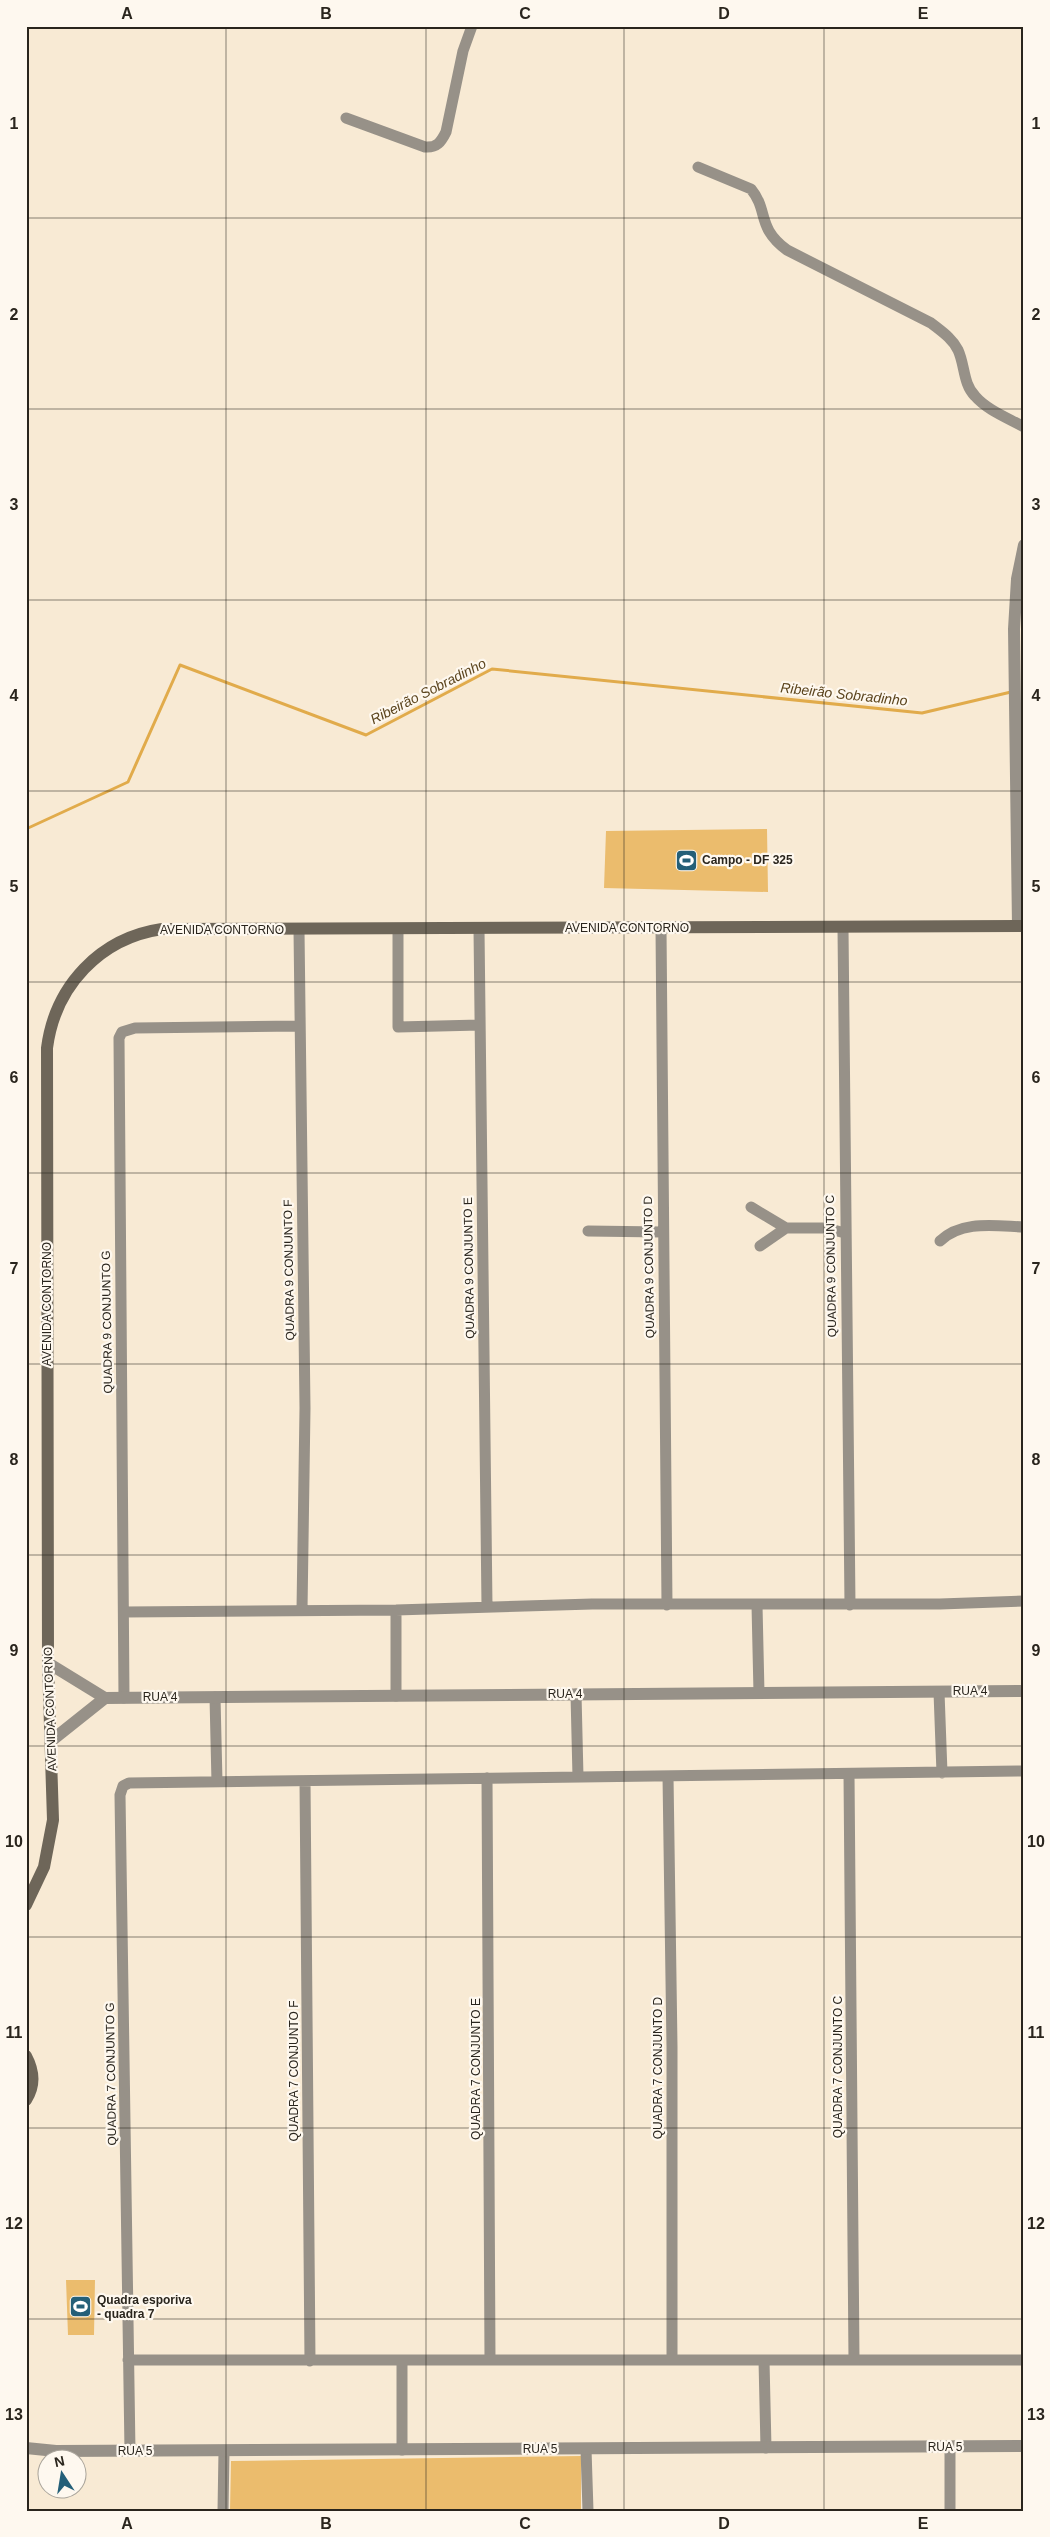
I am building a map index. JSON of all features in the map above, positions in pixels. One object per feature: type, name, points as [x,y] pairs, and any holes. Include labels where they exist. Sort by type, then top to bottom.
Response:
[{"type":"main road","name":"AVENIDA CONTORNO","points":[[26,1905],[39,1879],[51,1837],[53,1820],[52,1741],[48,1663],[46,1048],[52,1019],[66,990],[83,969],[106,950],[125,938],[162,929],[1021,926]]},
{"type":"main road","points":[[26,2056],[31,2066],[33,2080],[26,2100]]},
{"type":"street","points":[[346,118],[425,147],[435,146],[441,142],[446,132],[464,46],[472,26]]},
{"type":"street","points":[[698,167],[751,189],[756,196],[768,232],[787,250],[931,323],[948,336],[958,350],[966,382],[974,396],[987,406],[1024,427]]},
{"type":"street","points":[[1021,926],[1015,601],[1020,558],[1024,546]]},
{"type":"street","name":"QUADRA 9 CONJUNTO D","points":[[661,928],[662,1232],[667,1605]]},
{"type":"street","name":"QUADRA 9 CONJUNTO C","points":[[843,928],[850,1604]]},
{"type":"street","points":[[398,929],[398,1027],[480,1025]]},
{"type":"street","name":"QUADRA 9 CONJUNTO E","points":[[479,929],[487,1606]]},
{"type":"street","name":"QUADRA 9 CONJUNTO F","points":[[299,930],[305,1408],[302,1610]]},
{"type":"street","name":"QUADRA 9 CONJUNTO G","points":[[124,1698],[125,1612],[118,1048],[122,1032],[135,1028],[299,1026]]},
{"type":"street","points":[[751,1207],[786,1228],[826,1228],[845,1233]]},
{"type":"street","points":[[940,1241],[956,1230],[969,1226],[1024,1227]]},
{"type":"street","points":[[760,1246],[786,1228]]},
{"type":"street","points":[[588,1231],[662,1232]]},
{"type":"street","points":[[125,1612],[396,1610],[487,1606],[757,1605],[1024,1601]]},
{"type":"street","points":[[757,1605],[759,1693]]},
{"type":"street","points":[[396,1610],[396,1696]]},
{"type":"street","points":[[48,1663],[106,1698],[52,1741]]},
{"type":"street","name":"RUA 4","points":[[106,1698],[1024,1691]]},
{"type":"street","points":[[939,1692],[942,1772]]},
{"type":"street","points":[[576,1694],[578,1777]]},
{"type":"street","points":[[215,1697],[218,1782],[1024,1772]]},
{"type":"street","name":"QUADRA 7 CONJUNTO C","points":[[849,1774],[854,2360]]},
{"type":"street","name":"QUADRA 7 CONJUNTO D","points":[[668,1776],[672,2047],[672,2360]]},
{"type":"street","name":"QUADRA 7 CONJUNTO E","points":[[487,1778],[490,2360]]},
{"type":"street","name":"QUADRA 7 CONJUNTO F","points":[[305,1780],[310,2361]]},
{"type":"street","name":"QUADRA 7 CONJUNTO G","points":[[130,2451],[121,1788],[129,1783],[218,1782]]},
{"type":"street","points":[[128,2360],[1024,2360]]},
{"type":"street","points":[[764,2360],[766,2448]]},
{"type":"street","points":[[402,2361],[402,2450]]},
{"type":"street","name":"RUA 5","points":[[88,2451],[1024,2446]]},
{"type":"street","points":[[950,2447],[950,2511]]},
{"type":"street","name":"RUA 5","points":[[26,2448],[46,2450]]},
{"type":"street","points":[[586,2449],[588,2511]]},
{"type":"street","points":[[223,2511],[224,2451]]},
{"type":"shaded area","name":"Campo - DF 325","points":[[767,829],[768,892],[604,888],[606,831]]},
{"type":"shaded area","name":"Quadra esporiva - quadra 7","points":[[66,2280],[95,2280],[94,2335],[68,2335]]},
{"type":"shaded area","points":[[581,2456],[581,2511],[230,2511],[231,2461]]},
{"type":"waterway","name":"Ribeirão Sobradinho","points":[[26,829],[128,782],[180,665],[366,735],[492,669],[922,713],[1011,692]]},
{"type":"place","name":"Campo - DF 325","points":[[686,860]]},
{"type":"place","name":"Quadra esporiva - quadra 7","points":[[81,2307]]}]
